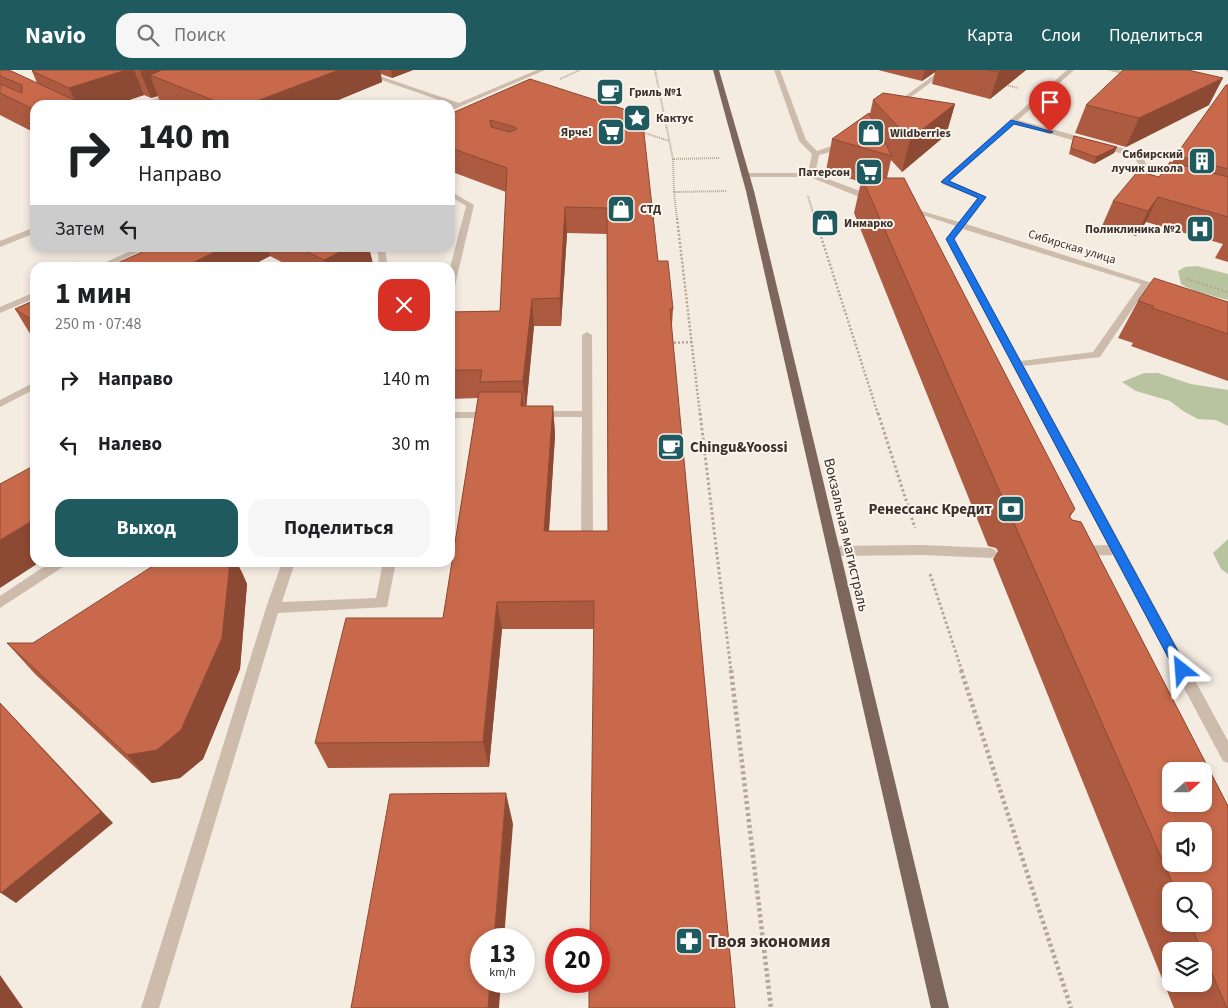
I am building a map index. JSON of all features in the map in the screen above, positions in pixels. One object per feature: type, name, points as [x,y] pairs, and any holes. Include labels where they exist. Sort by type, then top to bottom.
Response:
[{"type":"main road","name":"Вокзальная магистраль","points":[[716,70],[750,191],[940,1008]]},
{"type":"street","points":[[356,70],[445,100]]},
{"type":"street","points":[[455,107],[542,70]]},
{"type":"street","points":[[777,70],[803,141],[816,154]]},
{"type":"street","points":[[890,109],[945,70]]},
{"type":"street","points":[[1071,70],[945,182],[983,197],[950,239],[1228,756]]},
{"type":"street","points":[[1110,70],[1146,78]]},
{"type":"street","points":[[154,100],[184,89]]},
{"type":"street","points":[[455,103],[460,105]]},
{"type":"street","points":[[1013,122],[1137,155],[1142,159],[1143,165],[1138,171],[1158,181]]},
{"type":"street","points":[[816,154],[835,148],[851,137]]},
{"type":"street","points":[[811,175],[816,154]]},
{"type":"street","points":[[746,175],[811,175],[870,198]]},
{"type":"street","points":[[455,196],[470,205],[455,265]]},
{"type":"street","name":"Сибирская улица","points":[[908,210],[1173,292]]},
{"type":"street","points":[[0,244],[30,232]]},
{"type":"street","points":[[112,262],[134,252]]},
{"type":"street","points":[[1017,364],[1096,355],[1146,283]]},
{"type":"street","points":[[0,310],[30,297]]},
{"type":"street","points":[[587,335],[587,543]]},
{"type":"street","points":[[0,404],[30,388]]},
{"type":"street","points":[[455,415],[499,414]]},
{"type":"street","points":[[528,414],[587,414]]},
{"type":"street","points":[[833,551],[922,550],[991,553]]},
{"type":"street","points":[[1064,552],[1117,550]]},
{"type":"street","points":[[0,603],[54,567]]},
{"type":"street","points":[[150,1008],[287,567]]},
{"type":"street","points":[[273,608],[382,603],[389,567]]},
{"type":"path","points":[[656,70],[673,159]]},
{"type":"path","points":[[642,132],[670,140]]},
{"type":"path","points":[[750,191],[674,192],[771,1008]]},
{"type":"path","points":[[806,191],[1071,1008]]},
{"type":"path","points":[[663,343],[692,342]]},
{"type":"green space","points":[[1197,266],[1228,274],[1228,300],[1198,292],[1181,284],[1178,271],[1185,267]]},
{"type":"green space","points":[[1144,373],[1158,373],[1191,384],[1228,390],[1228,426],[1216,420],[1198,419],[1170,401],[1136,391],[1122,382]]},
{"type":"green space","points":[[1228,539],[1228,574],[1221,569],[1213,553]]},
{"type":"building","points":[[0,70],[9,70],[74,100],[30,100],[30,108],[0,93],[0,84],[22,93],[22,85],[0,76]]},
{"type":"building","points":[[126,70],[69,88],[32,71]]},
{"type":"building","points":[[162,70],[339,70],[259,100],[212,100],[150,75]]},
{"type":"building","points":[[1123,70],[1188,70],[1223,78],[1139,118],[1086,105]]},
{"type":"building","points":[[530,79],[642,115],[658,261],[668,261],[673,309],[670,309],[735,1008],[589,1008],[589,993],[610,993],[610,928],[590,928],[594,601],[497,602],[483,742],[315,743],[346,618],[443,618],[451,567],[455,567],[455,543],[479,392],[522,392],[521,406],[553,406],[544,531],[608,531],[607,208],[565,207],[560,298],[532,299],[523,381],[480,382],[482,370],[455,370],[455,312],[500,311],[507,168],[455,150],[455,112]],"holes":[[[490,120],[517,129],[510,132],[491,127]]]},
{"type":"building","points":[[1226,85],[1228,85],[1228,169],[1176,155]]},
{"type":"building","points":[[883,93],[955,104],[910,139],[873,100]]},
{"type":"building","points":[[869,113],[892,156],[832,139]]},
{"type":"building","points":[[1074,136],[1117,147],[1096,157],[1071,148]]},
{"type":"building","points":[[1170,162],[1228,177],[1228,217],[1158,197],[1148,211],[1113,201],[1138,171],[1159,177]]},
{"type":"building","points":[[862,178],[904,178],[1075,509],[1069,516],[1072,520],[1081,522],[1205,762],[1162,762],[1162,812],[1212,812],[1212,775],[1228,806],[1228,1008],[1212,973],[1212,942],[1198,942],[1194,932],[1212,932],[1212,882],[1172,882],[1168,872],[1212,872],[1212,822],[1162,822],[1162,859],[1013,521],[1018,514],[1015,510],[1007,508]]},
{"type":"building","points":[[142,252],[215,252],[194,262],[120,262]]},
{"type":"building","points":[[307,252],[340,252],[324,260]]},
{"type":"building","points":[[1154,278],[1228,302],[1228,334],[1152,308],[1153,306],[1138,301]]},
{"type":"building","points":[[30,302],[30,319],[15,309]]},
{"type":"building","points":[[30,468],[30,522],[0,540],[0,484]]},
{"type":"building","points":[[151,567],[229,567],[222,638],[181,730],[157,750],[127,755],[7,643],[33,643]]},
{"type":"building","points":[[0,703],[101,812],[1,893],[0,892]]},
{"type":"building","points":[[506,793],[495,928],[470,928],[470,993],[489,993],[488,1008],[351,1008],[390,794]]},
{"type":"place","name":"Гриль №1","points":[[610,92]]},
{"type":"place","name":"Кактус","points":[[637,118]]},
{"type":"place","name":"Ярче!","points":[[611,132]]},
{"type":"place","name":"Wildberries","points":[[871,133]]},
{"type":"place","name":"Сибирский лучик школа","points":[[1202,161]]},
{"type":"place","name":"Патерсон","points":[[869,172]]},
{"type":"place","name":"СТД","points":[[621,209]]},
{"type":"place","name":"Инмарко","points":[[825,223]]},
{"type":"place","name":"Поликлиника №2","points":[[1200,229]]},
{"type":"place","name":"Chingu&Yoossi","points":[[671,447]]},
{"type":"place","name":"Ренессанс Кредит","points":[[1011,509]]},
{"type":"place","name":"Твоя экономия","points":[[689,941]]},
{"type":"route","points":[[1050,132],[1013,122],[945,182],[983,197],[950,239],[1182,670]]}]
